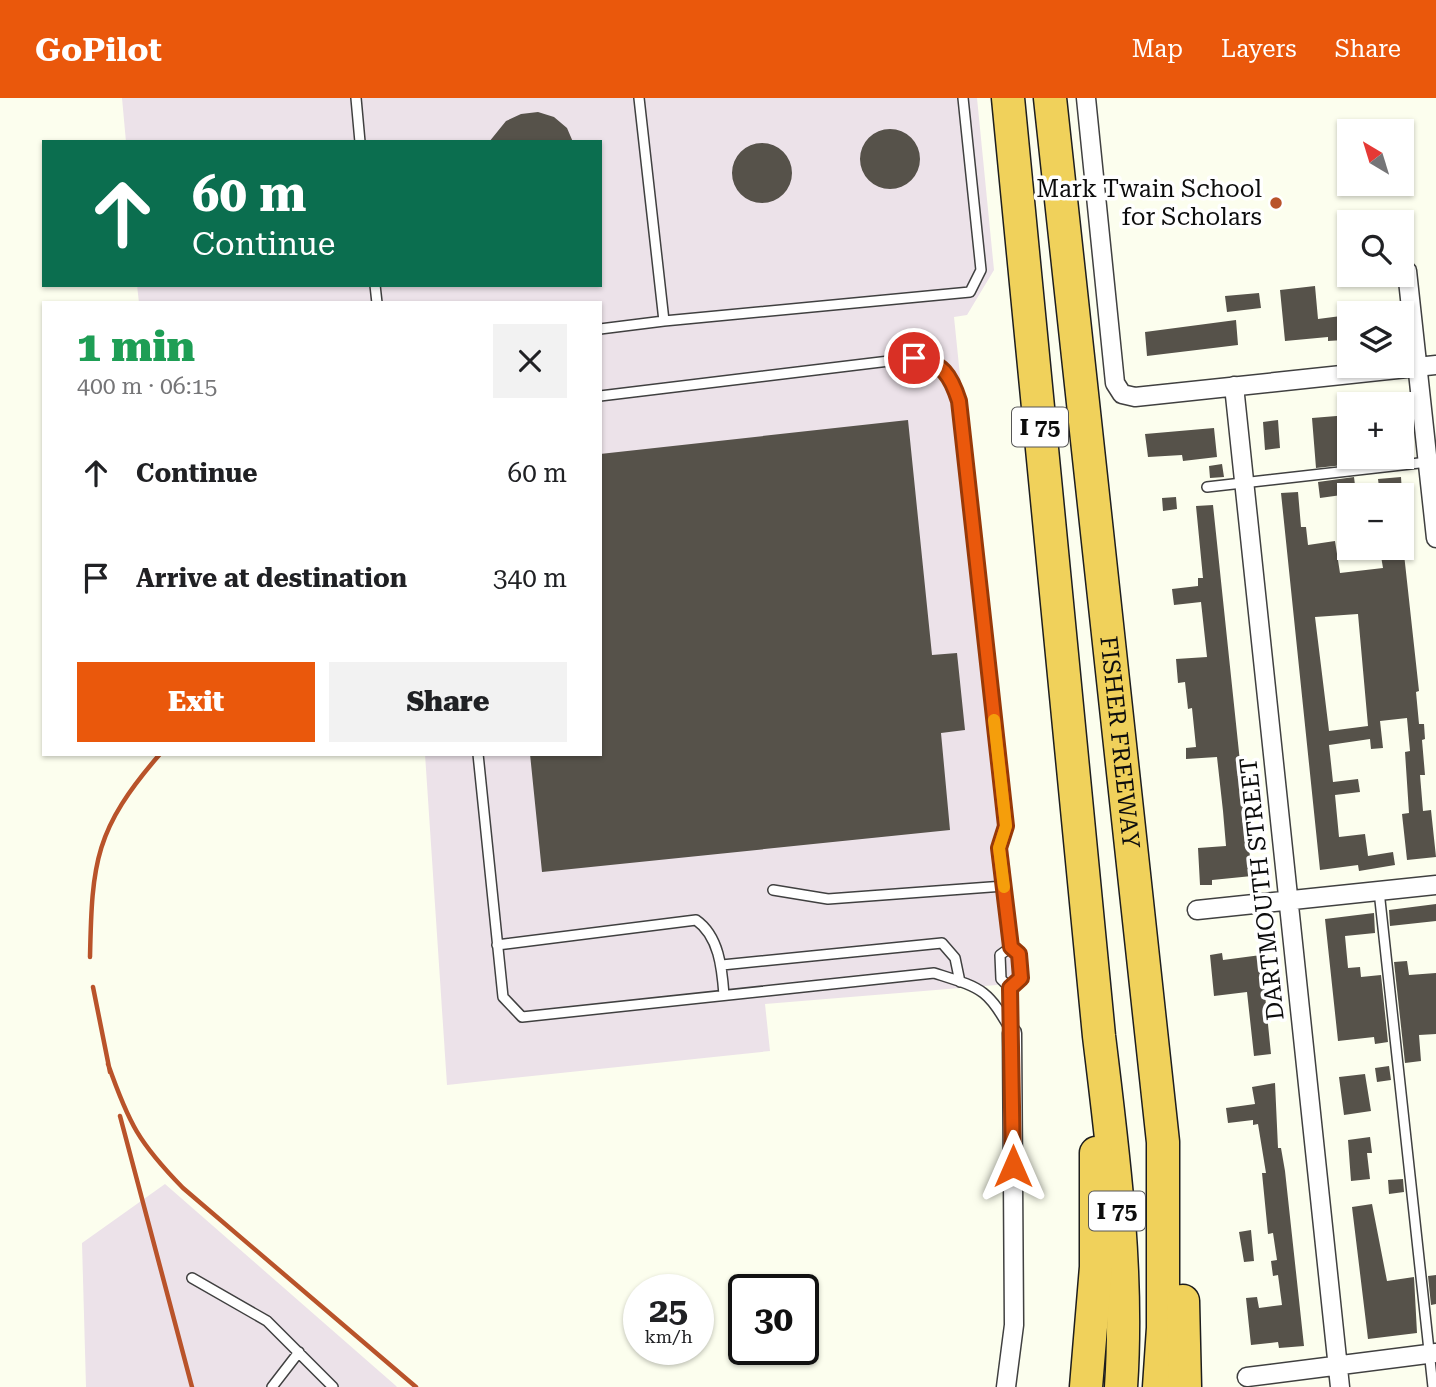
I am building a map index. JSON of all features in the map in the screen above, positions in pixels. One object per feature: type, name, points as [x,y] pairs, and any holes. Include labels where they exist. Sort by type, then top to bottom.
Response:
[{"type":"highway","name":"FISHER FREEWAY","points":[[1008,98],[1099,1036],[1115,1168],[1124,1346],[1121,1387]]},
{"type":"highway","name":"FISHER FREEWAY","points":[[1050,98],[1163,1142],[1163,1328],[1159,1387]]},
{"type":"highway","points":[[1086,1387],[1096,1267],[1099,1036]]},
{"type":"highway","points":[[1163,1142],[1176,1179],[1185,1387]]},
{"type":"street","points":[[1086,98],[1115,383],[1122,394],[1135,397],[1427,366]]},
{"type":"street","points":[[1410,287],[1427,366],[1436,538]]},
{"type":"street","name":"DARTMOUTH STREET","points":[[1234,386],[1340,1387]]},
{"type":"street","points":[[1197,910],[1436,885]]},
{"type":"street","points":[[1006,1387],[1014,1325],[1013,1033]]},
{"type":"street","points":[[1248,1382],[1433,1353]]},
{"type":"lane","points":[[356,98],[360,140]]},
{"type":"lane","points":[[639,98],[664,321]]},
{"type":"lane","points":[[602,329],[970,292],[981,270],[964,98]]},
{"type":"lane","points":[[602,396],[914,358],[941,367],[951,376],[959,401],[1006,826],[999,848],[1011,947],[1019,954],[1021,978],[1010,988]]},
{"type":"lane","points":[[1207,486],[1432,461]]},
{"type":"lane","points":[[478,756],[503,997],[522,1017],[934,973],[974,986],[996,1002],[1013,1033]]},
{"type":"lane","points":[[773,890],[828,899],[1004,886]]},
{"type":"lane","points":[[1379,891],[1433,1353],[1433,1387]]},
{"type":"lane","points":[[497,945],[696,920],[707,928],[722,965],[723,995]]},
{"type":"lane","points":[[722,965],[942,943],[955,958],[960,982]]},
{"type":"lane","points":[[1011,947],[1000,955],[1001,979],[1010,988],[1013,1033]]},
{"type":"lane","points":[[192,1278],[267,1321],[334,1387]]},
{"type":"lane","points":[[272,1387],[299,1352]]},
{"type":"shaded area","points":[[122,98],[977,98],[994,270],[967,315],[954,317],[1022,983],[765,1004],[770,1051],[447,1085],[425,756],[602,756],[602,301],[139,301],[137,287],[602,287],[602,140],[126,140]]},
{"type":"shaded area","points":[[165,1184],[397,1387],[86,1387],[82,1243]]},
{"type":"building","points":[[538,112],[554,117],[567,128],[572,140],[491,140],[506,121],[521,114]]},
{"type":"building","points":[[884,129],[896,129],[915,142],[920,159],[918,171],[907,184],[896,189],[884,189],[865,176],[860,165],[860,153],[873,134]]},
{"type":"building","points":[[762,143],[774,145],[787,156],[792,173],[790,185],[779,198],[762,203],[750,201],[737,190],[732,173],[734,161],[745,148]]},
{"type":"building","points":[[1315,286],[1318,319],[1337,317],[1337,340],[1328,341],[1328,337],[1285,341],[1280,290]]},
{"type":"building","points":[[1259,293],[1261,308],[1227,312],[1225,296]]},
{"type":"building","points":[[1236,320],[1238,345],[1147,356],[1145,332]]},
{"type":"building","points":[[1337,416],[1337,466],[1316,468],[1312,418]]},
{"type":"building","points":[[908,420],[932,655],[957,653],[965,730],[941,733],[950,830],[542,872],[530,756],[602,756],[602,454]]},
{"type":"building","points":[[1278,420],[1280,448],[1265,450],[1263,422]]},
{"type":"building","points":[[1214,428],[1217,457],[1183,461],[1182,455],[1148,457],[1145,434]]},
{"type":"building","points":[[1222,464],[1224,477],[1210,478],[1209,466]]},
{"type":"building","points":[[1354,477],[1355,483],[1337,483],[1337,496],[1320,498],[1318,482]]},
{"type":"building","points":[[1401,477],[1401,483],[1378,483],[1378,479]]},
{"type":"building","points":[[1298,492],[1301,527],[1306,527],[1308,545],[1335,541],[1340,573],[1383,568],[1382,560],[1405,560],[1419,691],[1416,692],[1419,724],[1424,724],[1425,739],[1422,740],[1425,775],[1420,775],[1423,811],[1431,810],[1436,857],[1407,860],[1402,814],[1409,813],[1405,752],[1410,751],[1407,718],[1380,721],[1383,748],[1371,749],[1370,739],[1329,745],[1333,782],[1358,779],[1360,792],[1335,795],[1339,837],[1365,834],[1368,856],[1393,852],[1395,865],[1359,871],[1358,865],[1320,870],[1281,493]],"holes":[[[1358,614],[1368,726],[1329,731],[1315,617]]]},
{"type":"building","points":[[1176,497],[1177,509],[1163,511],[1162,498]]},
{"type":"building","points":[[1213,505],[1252,876],[1212,880],[1212,885],[1200,885],[1198,848],[1226,846],[1223,811],[1217,757],[1186,759],[1186,748],[1196,747],[1192,708],[1188,709],[1185,682],[1178,683],[1176,659],[1207,657],[1201,602],[1174,605],[1172,589],[1198,586],[1198,578],[1203,578],[1196,506]]},
{"type":"building","points":[[1436,904],[1436,921],[1390,926],[1389,910]]},
{"type":"building","points":[[1374,913],[1375,933],[1345,936],[1348,968],[1360,967],[1361,977],[1381,975],[1388,1042],[1375,1044],[1374,1037],[1338,1041],[1325,919]]},
{"type":"building","points":[[1222,953],[1223,960],[1261,955],[1271,1054],[1254,1056],[1247,992],[1214,996],[1210,955]]},
{"type":"building","points":[[1407,961],[1409,975],[1436,973],[1436,1034],[1419,1035],[1421,1061],[1405,1063],[1394,962]]},
{"type":"building","points":[[1389,1066],[1391,1080],[1377,1082],[1375,1068]]},
{"type":"building","points":[[1365,1074],[1371,1111],[1344,1115],[1339,1077]]},
{"type":"building","points":[[1275,1083],[1278,1148],[1281,1148],[1285,1171],[1304,1346],[1279,1348],[1278,1342],[1251,1345],[1246,1298],[1257,1297],[1259,1308],[1282,1305],[1278,1275],[1273,1276],[1271,1261],[1277,1260],[1273,1233],[1268,1234],[1262,1173],[1266,1173],[1258,1124],[1253,1125],[1253,1120],[1228,1123],[1226,1108],[1255,1104],[1252,1087]]},
{"type":"building","points":[[1370,1137],[1372,1153],[1367,1153],[1370,1179],[1351,1181],[1348,1140]]},
{"type":"building","points":[[1403,1179],[1404,1192],[1389,1194],[1388,1180]]},
{"type":"building","points":[[1372,1204],[1387,1281],[1414,1277],[1417,1333],[1368,1339],[1352,1207]]},
{"type":"building","points":[[1251,1230],[1254,1261],[1244,1262],[1239,1232]]},
{"type":"building","points":[[1436,1275],[1436,1304],[1431,1305],[1428,1276]]},
{"type":"railway","points":[[90,957],[93,895],[101,848],[122,804],[158,756]]},
{"type":"railway","points":[[93,987],[110,1072]]},
{"type":"railway","points":[[108,1064],[137,1132],[183,1188],[416,1387]]},
{"type":"railway","points":[[120,1116],[192,1387]]},
{"type":"slow traffic","points":[[994,720],[1006,826],[999,848],[1004,887]]},
{"type":"place","name":"Mark Twain School for Scholars","points":[[1276,203]]},
{"type":"route","points":[[914,358],[926,359],[951,376],[959,401],[1006,826],[999,848],[1011,947],[1019,954],[1021,978],[1010,988],[1013,1033],[1013,1166]]}]
